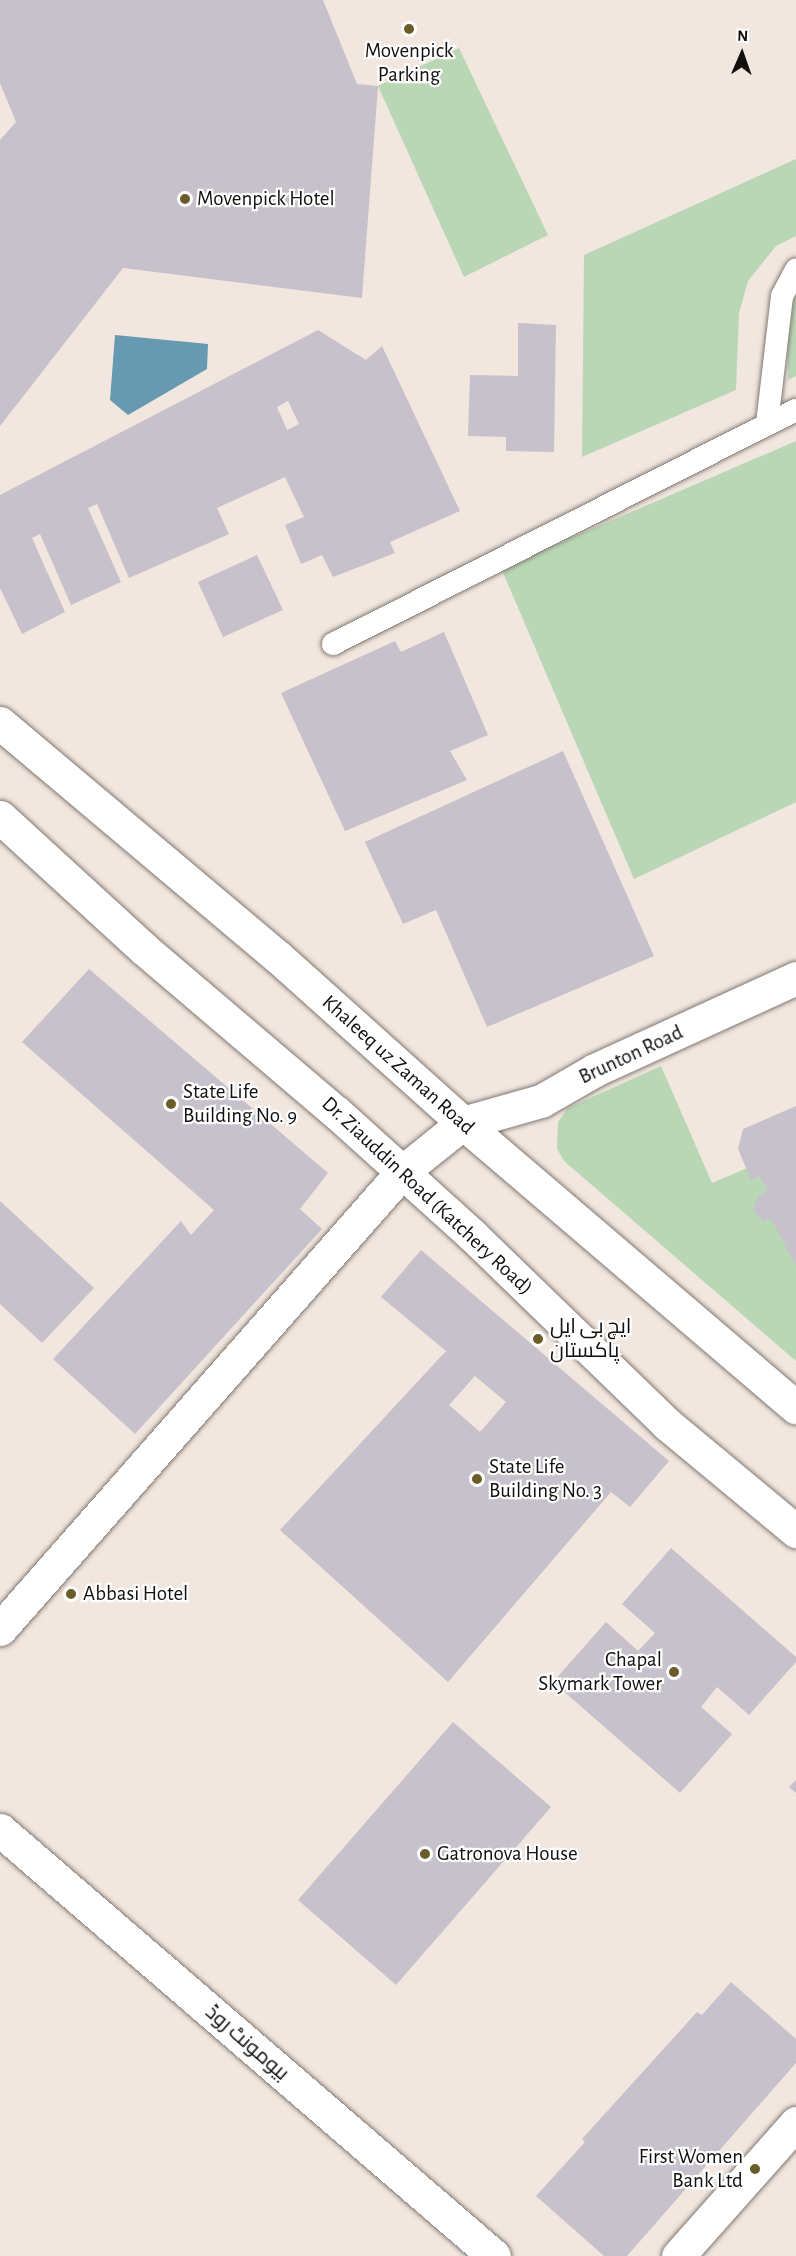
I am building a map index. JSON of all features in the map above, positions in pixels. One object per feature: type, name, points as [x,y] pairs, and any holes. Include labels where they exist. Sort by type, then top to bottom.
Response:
[{"type":"main road","name":"Khaleeq uz Zaman Road","points":[[0,723],[278,957],[463,1123],[796,1407]]},
{"type":"main road","name":"Dr. Ziauddin Road (Katchery Road)","points":[[0,817],[144,949],[402,1172],[667,1424],[796,1531]]},
{"type":"main road","name":"Brunton Road","points":[[463,1123],[541,1101],[595,1070],[796,978]]},
{"type":"main road","points":[[0,1629],[402,1172],[463,1123]]},
{"type":"main road","name":"بیومونٹ روڈ","points":[[0,1830],[494,2256]]},
{"type":"main road","points":[[678,2256],[796,2123]]},
{"type":"lane","points":[[767,424],[782,296],[796,270]]},
{"type":"lane","points":[[333,644],[796,410]]},
{"type":"green space","points":[[459,48],[548,235],[464,277],[378,86]]},
{"type":"green space","points":[[796,159],[796,236],[776,246],[748,281],[739,313],[736,390],[582,457],[584,255]]},
{"type":"green space","points":[[796,294],[796,376],[788,380],[787,325]]},
{"type":"green space","points":[[796,441],[796,802],[634,879],[501,568]]},
{"type":"green space","points":[[661,1066],[712,1183],[796,1147],[796,1361],[564,1161],[557,1149],[558,1122],[568,1108]]},
{"type":"water","points":[[115,335],[208,344],[207,369],[128,415],[110,400]]},
{"type":"building","name":"Movenpick Hotel","points":[[0,0],[323,0],[357,84],[378,86],[362,298],[123,268],[0,426],[0,140],[16,122],[0,83]]},
{"type":"building","points":[[518,323],[556,325],[554,452],[506,451],[506,437],[468,436],[470,375],[518,376]]},
{"type":"building","points":[[318,330],[366,360],[382,346],[460,511],[390,542],[395,553],[333,577],[322,555],[301,564],[285,525],[304,517],[285,477],[217,508],[229,534],[129,578],[97,504],[88,508],[121,582],[71,605],[40,534],[32,538],[65,612],[22,634],[0,588],[0,495]],"holes":[[[288,401],[299,424],[287,430],[277,407]]]},
{"type":"building","points":[[257,555],[283,610],[223,637],[198,582]]},
{"type":"building","points":[[444,632],[488,735],[450,751],[467,780],[345,831],[281,693],[395,641],[401,652]]},
{"type":"building","points":[[563,751],[654,956],[487,1027],[436,910],[403,924],[365,842]]},
{"type":"building","points":[[89,969],[328,1173],[300,1209],[322,1229],[135,1434],[53,1359],[181,1221],[191,1235],[214,1210],[22,1042]]},
{"type":"building","points":[[796,1106],[796,1267],[771,1218],[764,1221],[753,1211],[758,1196],[768,1190],[760,1176],[751,1180],[738,1149],[743,1129]]},
{"type":"building","points":[[0,1201],[94,1288],[42,1343],[0,1304]]},
{"type":"building","points":[[421,1250],[669,1461],[630,1507],[611,1492],[448,1682],[280,1530],[446,1351],[381,1297]],"holes":[[[475,1376],[506,1402],[480,1432],[449,1405]]]},
{"type":"building","name":"Chapal Skymark Tower","points":[[671,1548],[796,1657],[796,1662],[749,1715],[717,1687],[701,1707],[732,1734],[680,1793],[553,1682],[606,1622],[638,1651],[655,1633],[622,1604]]},
{"type":"building","name":"Gatronova House","points":[[453,1722],[551,1807],[396,1985],[298,1900]]},
{"type":"building","points":[[796,1780],[796,1793],[789,1787]]},
{"type":"building","points":[[731,1982],[796,2039],[796,2063],[627,2256],[604,2256],[536,2196],[585,2142],[582,2139],[697,2012],[702,2015]]},
{"type":"place","name":"Movenpick Parking","points":[[409,29]]},
{"type":"place","name":"Movenpick Hotel","points":[[185,199]]},
{"type":"place","name":"State Life Building No. 9","points":[[171,1104]]},
{"type":"place","name":"ایچ بی ایل پاکستان","points":[[538,1339]]},
{"type":"place","name":"State Life Building No. 3","points":[[477,1479]]},
{"type":"place","name":"Abbasi Hotel","points":[[71,1594]]},
{"type":"place","name":"Chapal Skymark Tower","points":[[674,1672]]},
{"type":"place","name":"Gatronova House","points":[[425,1854]]},
{"type":"place","name":"First Women Bank Ltd","points":[[755,2169]]}]
